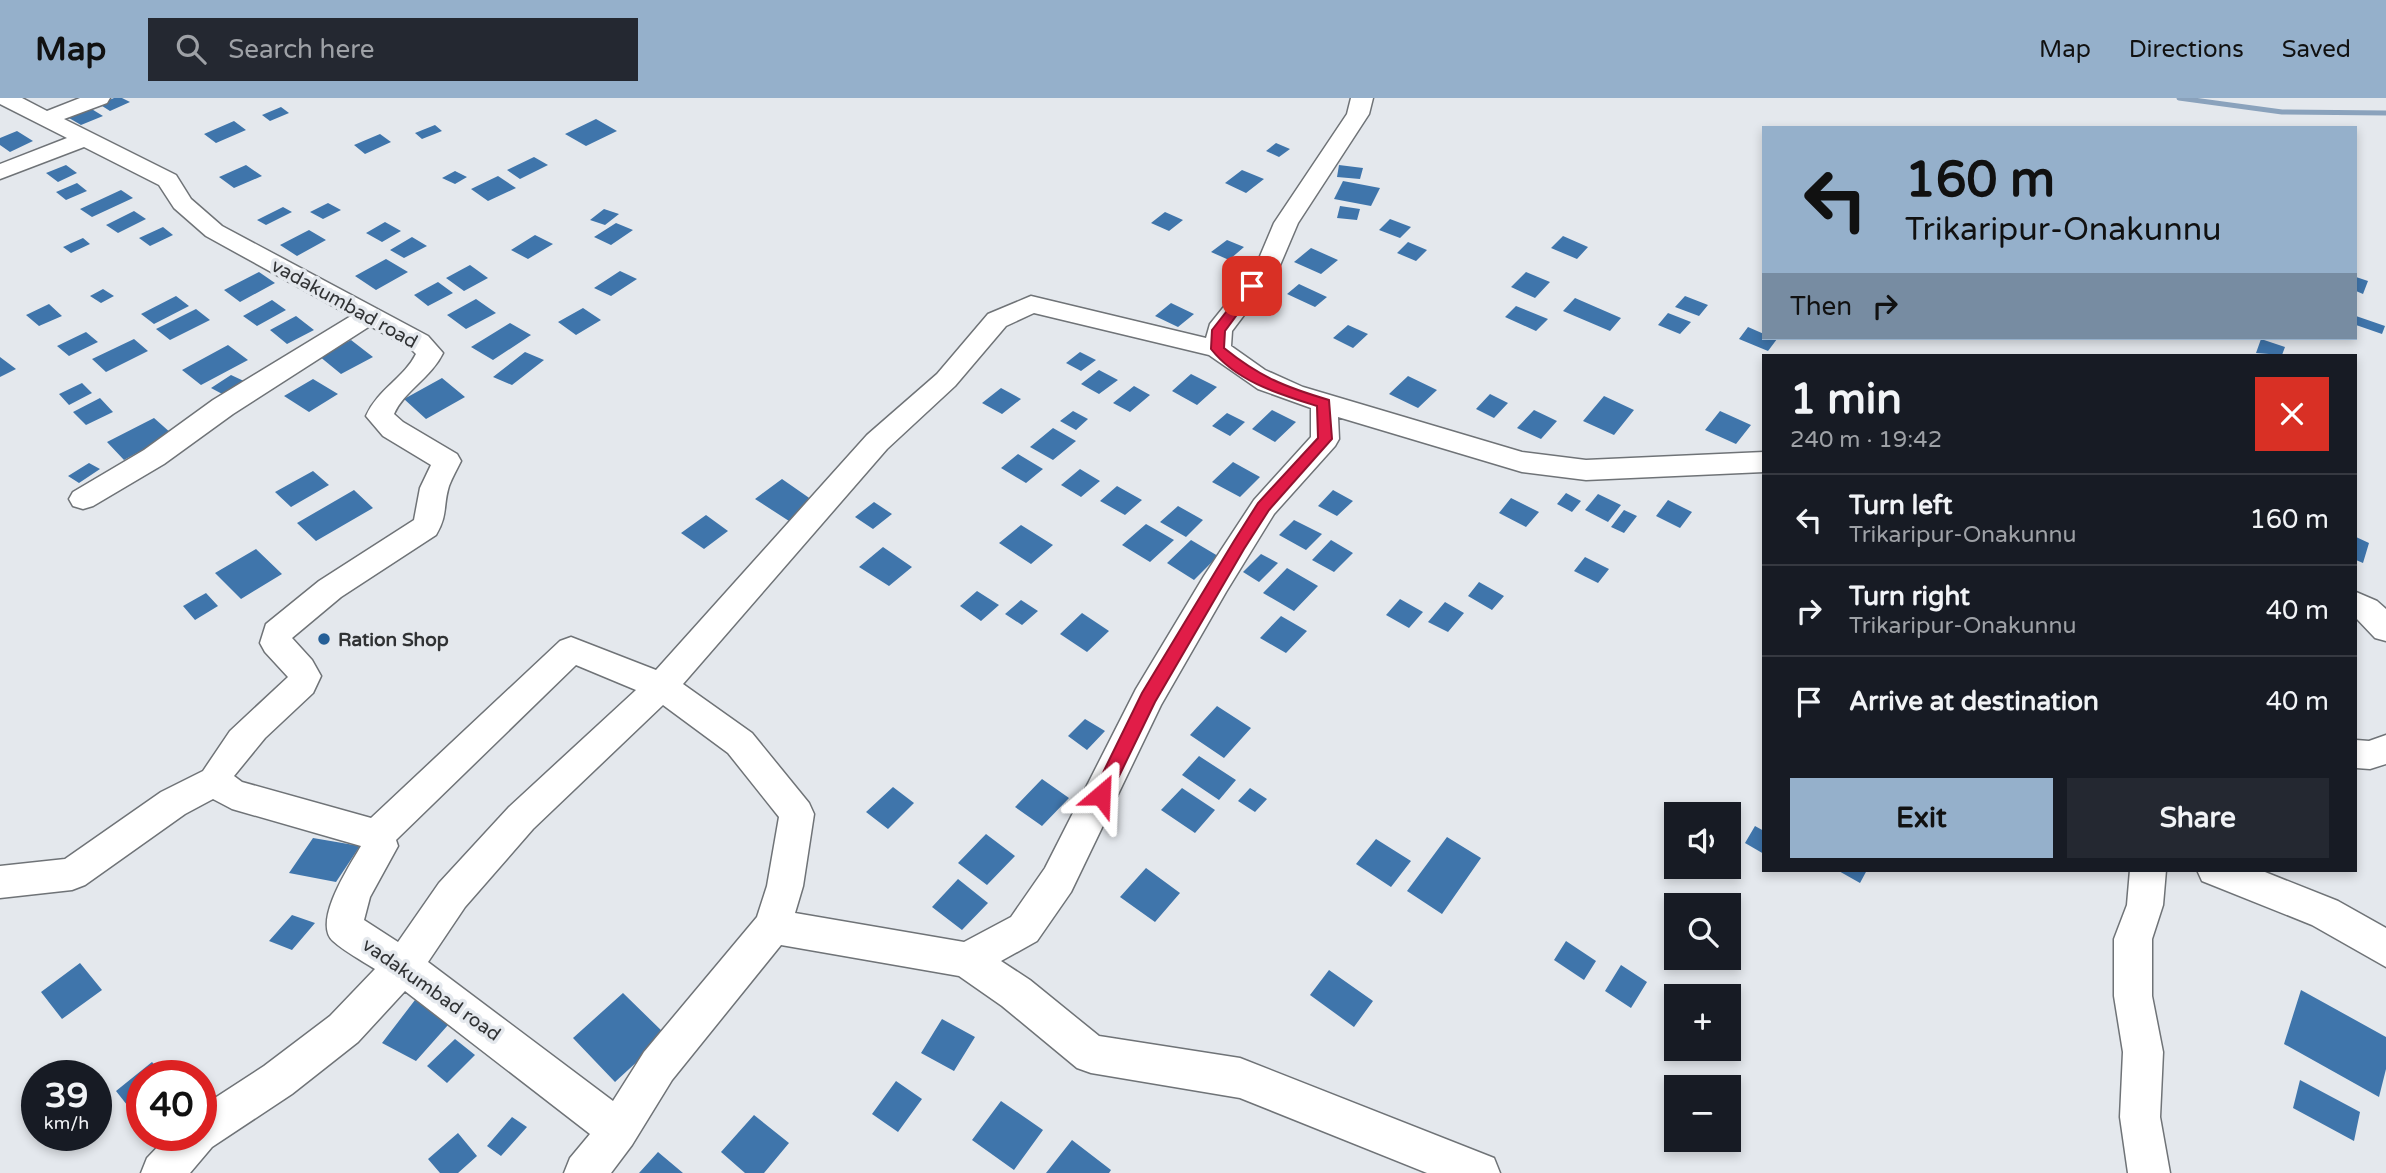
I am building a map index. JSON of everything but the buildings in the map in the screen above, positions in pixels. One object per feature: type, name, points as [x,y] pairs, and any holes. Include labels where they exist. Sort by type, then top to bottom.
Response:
[{"type":"street","name":"vadakumbad road","points":[[5,98],[168,180],[182,203],[214,232],[419,342],[430,353],[427,364],[384,404],[380,416],[393,429],[447,461],[434,488],[432,513],[426,527],[330,589],[277,633],[276,643],[305,676],[302,684],[235,748],[220,766],[215,781]]},
{"type":"street","points":[[45,119],[99,98]]},
{"type":"street","points":[[1218,349],[1219,330],[1266,270],[1286,223],[1358,114],[1362,98]]},
{"type":"street","points":[[0,172],[84,139]]},
{"type":"street","points":[[217,1120],[278,1080],[344,1029],[404,965],[452,895],[521,818],[662,686],[877,442],[946,380],[997,320],[1031,304],[1218,349],[1247,374],[1282,390],[1522,462],[1586,470],[1762,461]]},
{"type":"street","points":[[83,499],[154,457],[223,407],[370,315]]},
{"type":"street","points":[[967,960],[1024,929],[1058,880],[1148,698],[1215,584],[1264,507],[1325,439],[1324,403]]},
{"type":"street","points":[[2357,605],[2386,629]]},
{"type":"street","points":[[0,882],[72,874],[173,803],[215,781],[232,794],[377,835],[571,650],[662,686],[740,743],[797,814],[785,886],[773,926],[658,1066],[618,1131],[585,1173]]},
{"type":"street","points":[[2357,754],[2370,755],[2386,748]]},
{"type":"street","name":"vadakumbad road","points":[[377,835],[380,846],[353,893],[344,928],[404,965],[474,1015],[618,1131]]},
{"type":"street","points":[[2148,872],[2145,905],[2133,939],[2133,996],[2143,1052],[2140,1116],[2149,1173]]},
{"type":"street","points":[[2221,872],[2287,896],[2372,938],[2386,949]]},
{"type":"street","points":[[773,926],[967,960],[1016,993],[1091,1054],[1240,1078],[1479,1173]]},
{"type":"street","points":[[162,1173],[182,1151]]},
{"type":"waterway","points":[[2179,98],[2282,112],[2386,113]]},
{"type":"place","name":"Ration Shop","points":[[324,639]]},
{"type":"route","points":[[1101,795],[1148,698],[1239,545],[1264,507],[1325,439],[1324,403],[1282,390],[1247,374],[1218,349],[1219,330],[1252,286]]}]
